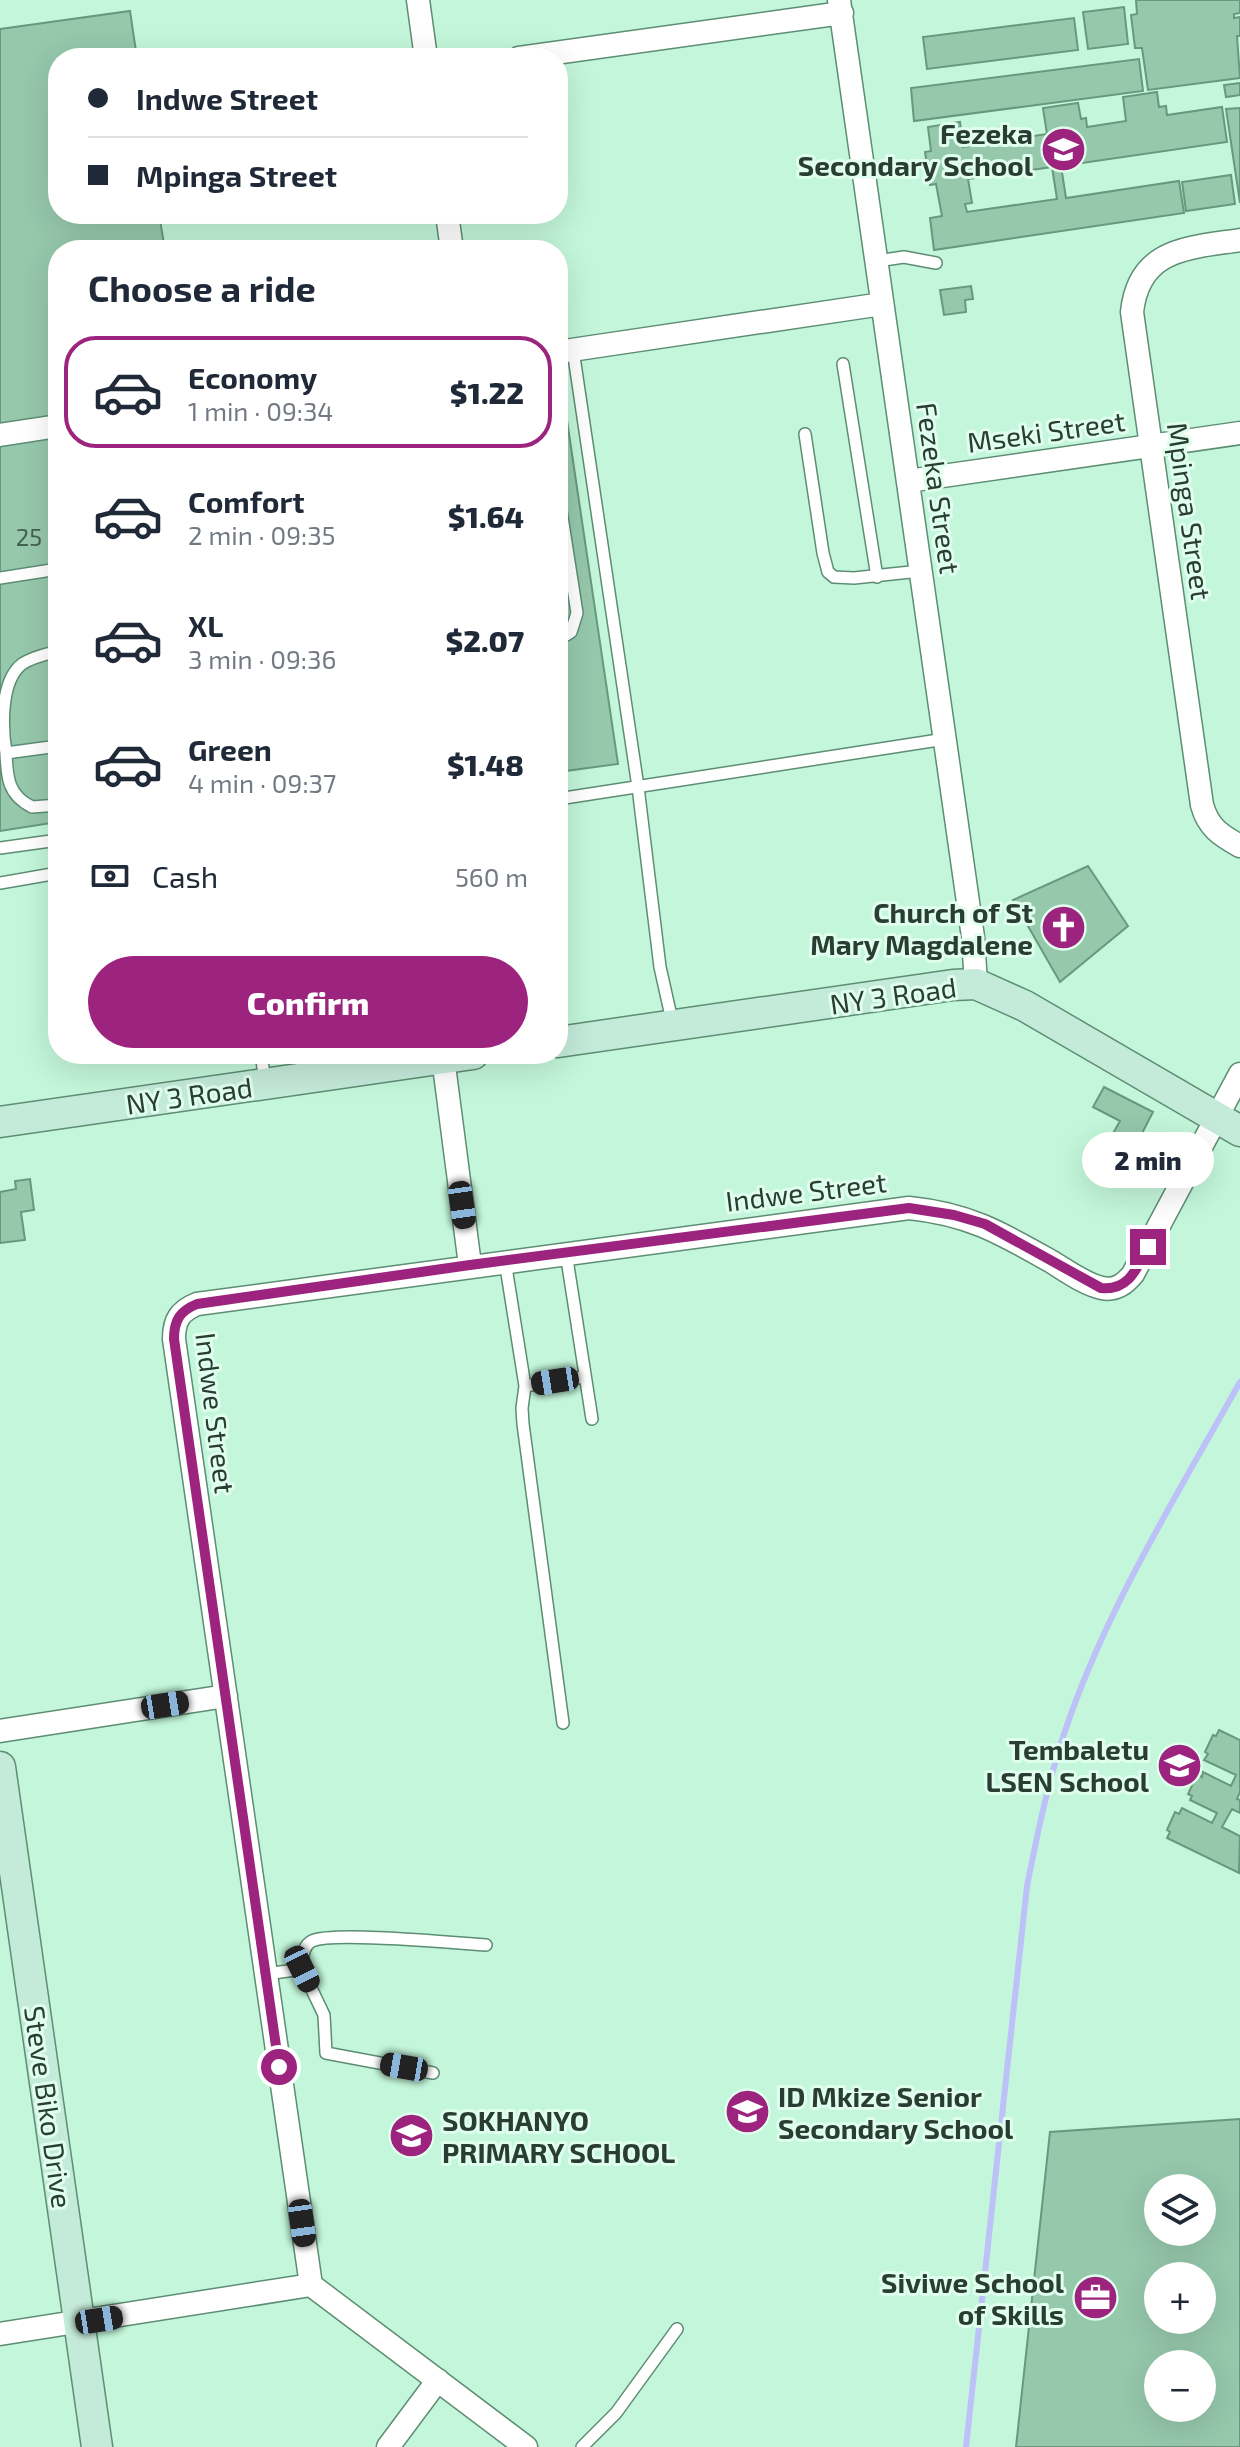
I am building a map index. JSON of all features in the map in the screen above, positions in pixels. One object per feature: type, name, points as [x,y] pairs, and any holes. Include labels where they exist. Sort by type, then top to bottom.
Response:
[{"type":"street","points":[[418,0],[425,48]]},
{"type":"street","points":[[568,50],[840,6]]},
{"type":"street","name":"Fezeka Street","points":[[840,6],[973,937],[976,984]]},
{"type":"street","name":"Mpinga Street","points":[[1240,240],[1187,248],[1149,268],[1135,290],[1132,312],[1202,805],[1209,825],[1240,846]]},
{"type":"street","points":[[568,351],[882,304]]},
{"type":"street","points":[[0,435],[48,428]]},
{"type":"street","name":"Mseki Street","points":[[908,481],[1240,433]]},
{"type":"street","name":"NY 3 Road","points":[[568,1041],[976,984],[1038,1013],[1228,1125]]},
{"type":"street","name":"NY 3 Road","points":[[0,1122],[402,1064]]},
{"type":"street","points":[[444,1064],[470,1265]]},
{"type":"street","points":[[1228,1125],[1240,1074]]},
{"type":"street","name":"Indwe Street","points":[[311,2285],[174,1339],[174,1326],[179,1315],[197,1304],[505,1260],[909,1208],[954,1215],[985,1224],[1093,1285],[1115,1289],[1133,1274],[1228,1125]]},
{"type":"street","points":[[0,1731],[226,1696]]},
{"type":"street","name":"Steve Biko Drive","points":[[0,1767],[97,2447]]},
{"type":"street","points":[[0,2334],[311,2285],[526,2447]]},
{"type":"street","points":[[388,2447],[438,2380]]},
{"type":"lane","points":[[877,261],[904,257],[936,263]]},
{"type":"lane","points":[[568,363],[638,787],[660,967],[673,1025]]},
{"type":"lane","points":[[843,364],[877,577]]},
{"type":"lane","points":[[805,434],[828,572],[834,577],[843,578],[920,571]]},
{"type":"lane","points":[[0,578],[48,571]]},
{"type":"lane","points":[[568,587],[577,613],[568,636]]},
{"type":"lane","points":[[48,654],[18,667],[6,693],[2,721],[8,784],[12,793],[32,807],[48,806]]},
{"type":"lane","points":[[568,798],[945,739]]},
{"type":"lane","points":[[6,753],[48,747]]},
{"type":"lane","points":[[0,848],[48,841]]},
{"type":"lane","points":[[0,883],[48,875]]},
{"type":"lane","points":[[262,1064],[265,1084]]},
{"type":"lane","points":[[566,1253],[592,1419]]},
{"type":"lane","points":[[505,1260],[525,1386],[523,1424],[563,1723]]},
{"type":"lane","points":[[525,1386],[584,1377]]},
{"type":"lane","points":[[433,2073],[326,2053],[324,2015],[302,1969],[304,1949],[317,1940],[348,1938],[486,1945]]},
{"type":"lane","points":[[266,1974],[302,1969]]},
{"type":"lane","points":[[582,2447],[616,2413],[677,2329]]},
{"type":"building","points":[[1136,0],[1240,0],[1240,13],[1234,14],[1234,18],[1240,17],[1240,36],[1237,36],[1240,78],[1148,90],[1142,48],[1135,48],[1131,15],[1137,14]]},
{"type":"building","points":[[1124,7],[1128,44],[1088,49],[1083,12]]},
{"type":"building","points":[[130,11],[136,48],[48,48],[48,224],[161,224],[163,240],[48,240],[48,824],[0,831],[0,29]]},
{"type":"building","points":[[1074,18],[1078,50],[927,69],[923,37]]},
{"type":"building","points":[[1139,59],[1143,91],[914,121],[911,88]]},
{"type":"building","points":[[1240,83],[1240,95],[1226,97],[1224,85]]},
{"type":"building","points":[[1157,92],[1159,107],[1166,106],[1167,115],[1222,107],[1227,142],[1061,166],[1066,198],[1179,181],[1184,213],[934,250],[930,218],[942,216],[936,184],[930,185],[925,152],[931,151],[928,127],[960,122],[963,147],[1047,134],[1043,108],[1078,103],[1081,119],[1086,118],[1087,127],[1126,121],[1123,97]],"holes":[[[1052,167],[1057,199],[967,212],[965,204],[972,203],[968,179]]]},
{"type":"building","points":[[1240,108],[1240,203],[1226,109]]},
{"type":"building","points":[[1231,175],[1235,204],[1186,211],[1182,182]]},
{"type":"building","points":[[971,286],[973,299],[965,300],[966,312],[944,315],[940,290]]},
{"type":"building","points":[[568,427],[618,764],[568,771]]},
{"type":"building","points":[[1088,866],[1128,926],[1060,982],[1013,900]]},
{"type":"building","points":[[1104,1087],[1153,1112],[1134,1149],[1111,1137],[1120,1121],[1093,1107]]},
{"type":"building","points":[[30,1179],[34,1210],[21,1212],[25,1240],[0,1243],[0,1192],[16,1189],[15,1181]]},
{"type":"building","points":[[1219,1730],[1240,1740],[1240,1792],[1237,1799],[1240,1800],[1240,1813],[1232,1809],[1222,1827],[1240,1836],[1239,1873],[1167,1838],[1175,1812],[1179,1814],[1182,1808],[1212,1823],[1217,1813],[1190,1800],[1192,1796],[1188,1794],[1197,1775],[1202,1777],[1203,1772],[1231,1786],[1236,1775],[1204,1760],[1213,1735],[1216,1736]]},
{"type":"building","name":"Siviwe School of Skills","points":[[1240,2119],[1240,2447],[1016,2447],[1050,2132]]},
{"type":"waterway","points":[[966,2447],[1027,1886],[1047,1792],[1080,1691],[1120,1600],[1240,1382]]},
{"type":"place","name":"Fezeka Secondary School","points":[[1064,149]]},
{"type":"place","name":"Church of St Mary Magdalene","points":[[1064,928]]},
{"type":"place","name":"Tembaletu LSEN School","points":[[1180,1765]]},
{"type":"place","name":"ID Mkize Senior Secondary School","points":[[747,2112]]},
{"type":"place","name":"SOKHANYO PRIMARY SCHOOL","points":[[411,2136]]},
{"type":"place","name":"Siviwe School of Skills","points":[[1095,2298]]},
{"type":"route","points":[[279,2067],[174,1339],[174,1326],[186,1308],[470,1265],[909,1208],[954,1215],[985,1224],[1101,1288],[1115,1289],[1127,1281],[1148,1247]]}]
